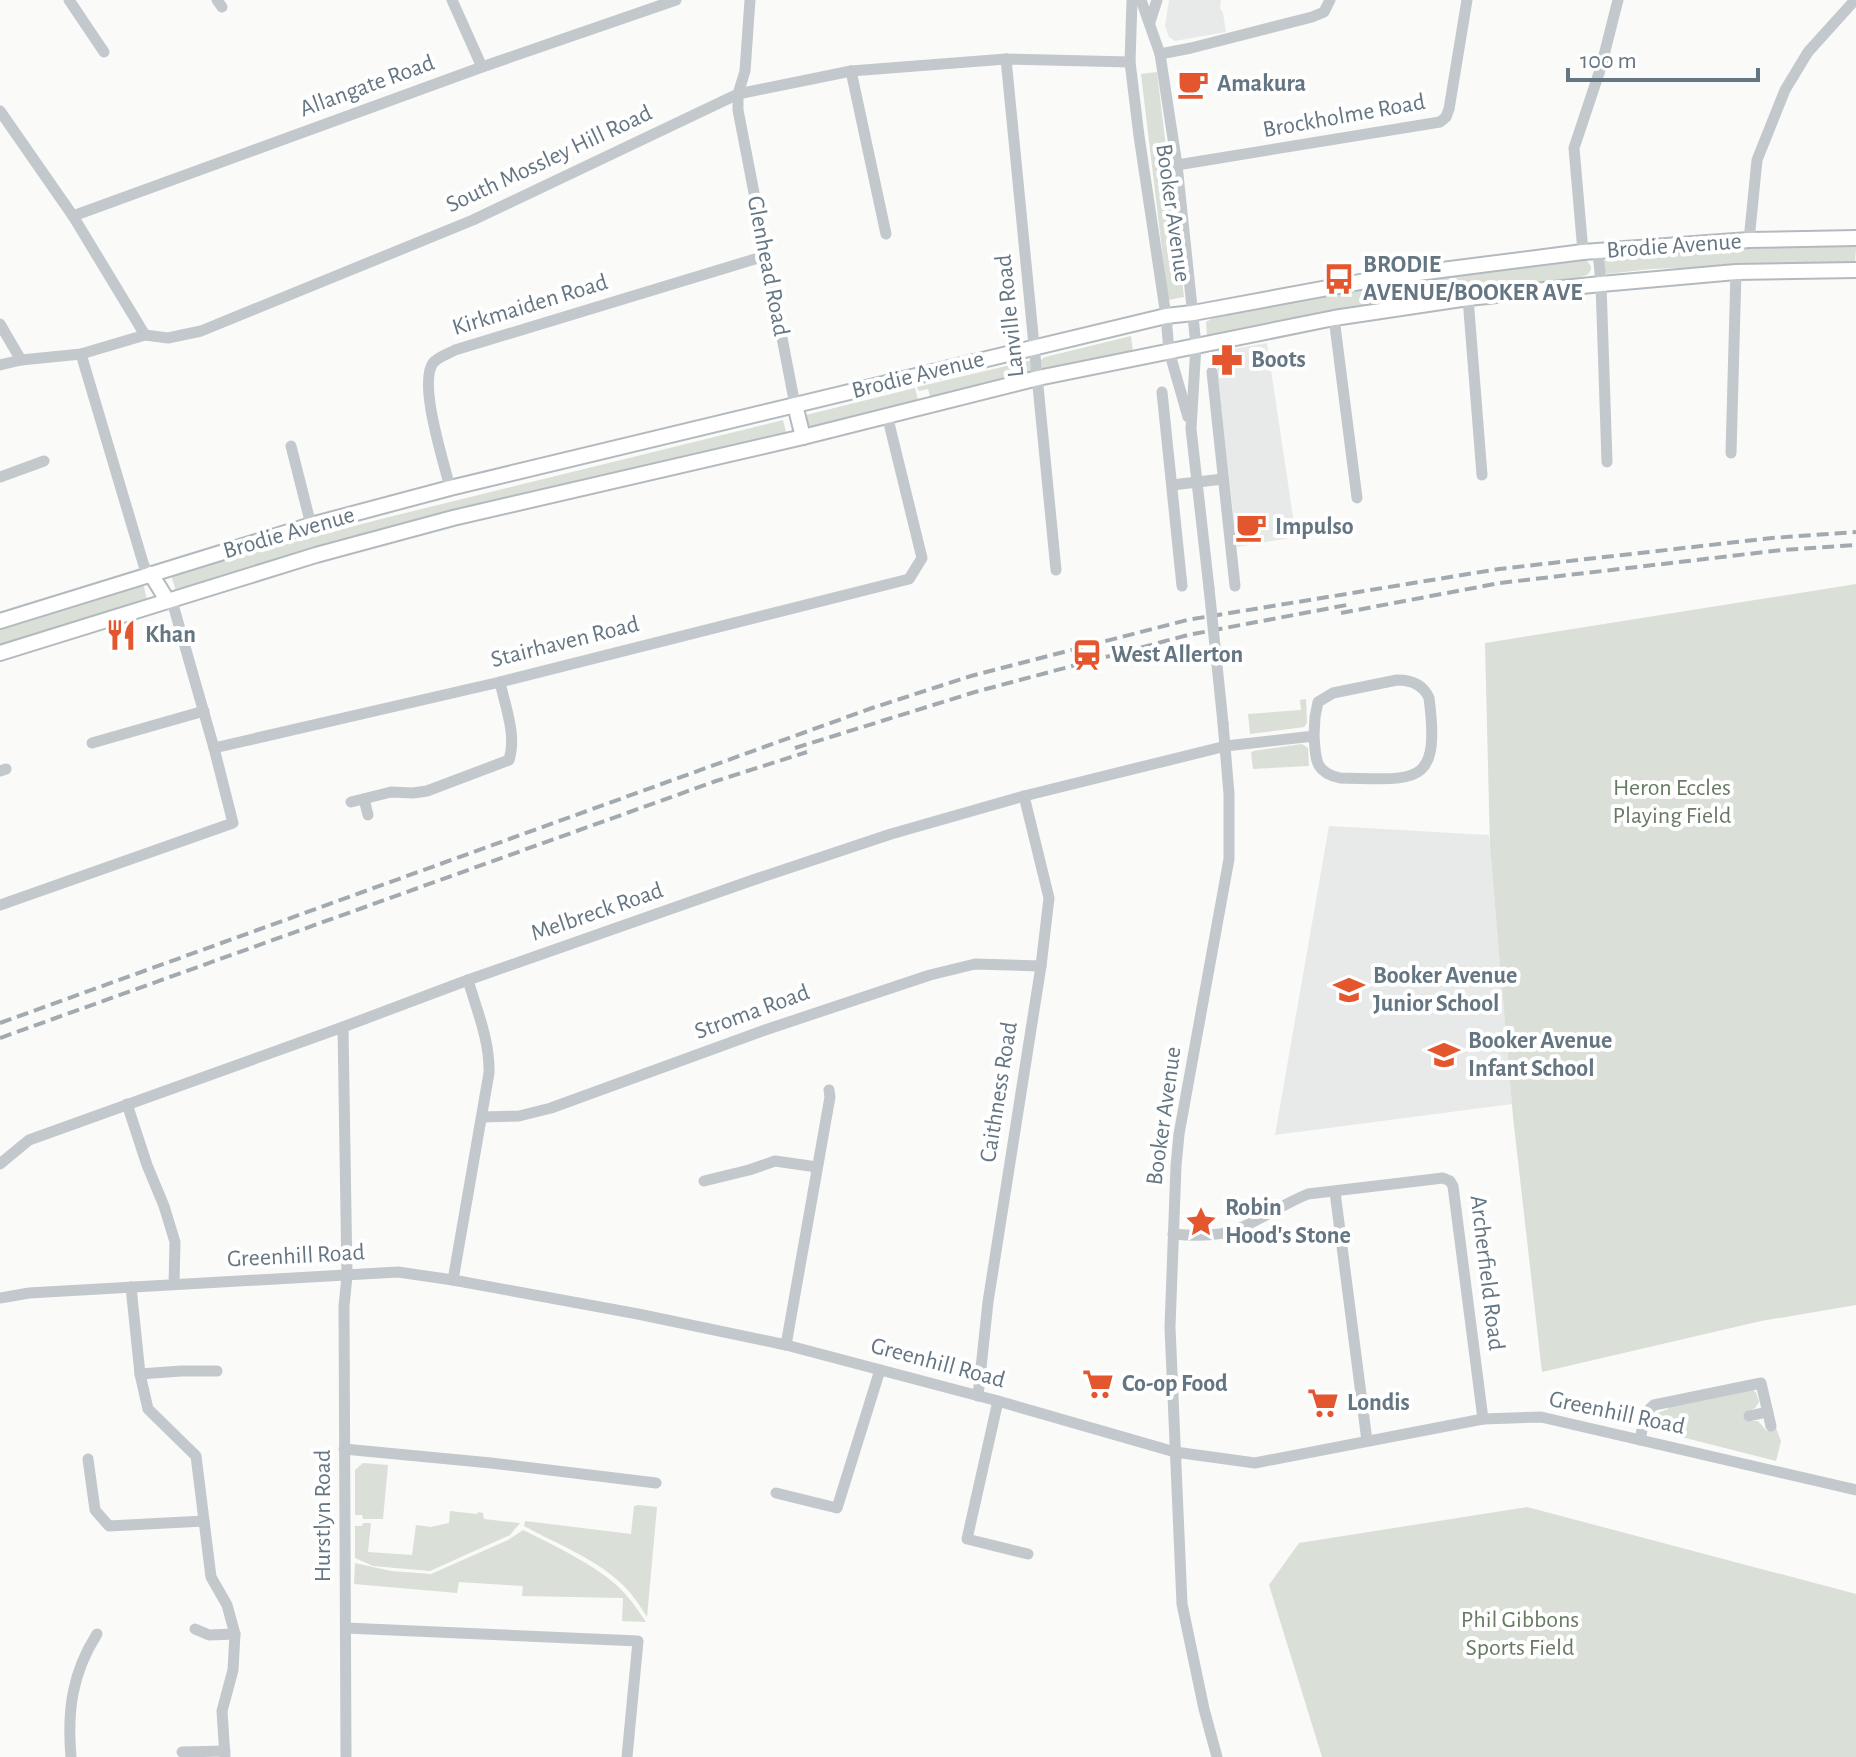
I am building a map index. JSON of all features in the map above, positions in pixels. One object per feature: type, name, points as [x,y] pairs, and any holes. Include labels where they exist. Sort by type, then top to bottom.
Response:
[{"type":"street","points":[[69,0],[104,52]]},
{"type":"street","points":[[452,0],[482,67]]},
{"type":"street","name":"Allangate Road","points":[[73,216],[676,0]]},
{"type":"street","name":"Glenhead Road","points":[[750,0],[745,71],[738,94],[738,110],[803,437]]},
{"type":"street","name":"Booker Avenue","points":[[1132,0],[1130,62],[1139,136],[1169,351],[1191,429],[1230,805],[1229,859],[1179,1134],[1170,1327],[1182,1604],[1217,1757]]},
{"type":"street","name":"Booker Avenue","points":[[1141,0],[1160,54],[1177,165],[1196,345],[1191,429]]},
{"type":"street","points":[[1150,23],[1157,0]]},
{"type":"street","points":[[1160,54],[1312,17],[1324,12],[1330,0]]},
{"type":"street","name":"Brockholme Road","points":[[1177,165],[1440,122],[1449,109],[1467,0]]},
{"type":"street","points":[[1607,462],[1601,284],[1590,252],[1574,148],[1601,67],[1618,0]]},
{"type":"street","points":[[1749,240],[1757,160],[1785,90],[1808,52],[1855,0]]},
{"type":"street","name":"South Mossley Hill Road","points":[[0,365],[81,354],[145,335],[168,338],[201,331],[473,220],[738,94],[851,71],[1006,59],[1130,62]]},
{"type":"street","name":"Lanville Road","points":[[1006,59],[1056,570]]},
{"type":"street","points":[[851,71],[886,234]]},
{"type":"street","points":[[0,111],[73,216],[145,335]]},
{"type":"street","name":"Brodie Avenue","points":[[0,621],[311,525],[450,488],[1166,316],[1387,277],[1590,252],[1749,240],[1856,238]]},
{"type":"street","name":"Kirkmaiden Road","points":[[450,488],[429,400],[427,377],[434,361],[455,350],[765,256]]},
{"type":"street","name":"Brodie Avenue","points":[[0,653],[316,555],[453,518],[803,437],[1038,378],[1196,345],[1334,318],[1468,298],[1736,272],[1856,270]]},
{"type":"street","points":[[1731,453],[1736,272]]},
{"type":"street","points":[[1468,298],[1482,475]]},
{"type":"street","points":[[1334,318],[1357,498]]},
{"type":"street","points":[[0,324],[21,360]]},
{"type":"street","points":[[0,905],[233,823],[174,608],[144,566],[81,354]]},
{"type":"street","points":[[1212,372],[1235,586]]},
{"type":"street","points":[[1193,388],[1213,386]]},
{"type":"street","points":[[1162,392],[1182,586]]},
{"type":"street","name":"Stairhaven Road","points":[[214,748],[500,682],[909,579],[922,558],[887,415]]},
{"type":"street","points":[[291,446],[311,525]]},
{"type":"street","points":[[0,477],[44,461]]},
{"type":"street","points":[[1172,485],[1223,479]]},
{"type":"street","points":[[1406,680],[1415,682],[1429,698],[1431,755],[1425,767],[1412,776],[1397,779],[1331,776],[1316,762],[1314,736],[1318,702],[1333,693],[1406,680]]},
{"type":"street","points":[[351,802],[391,792],[427,791],[509,760],[513,748],[512,736],[500,682]]},
{"type":"street","points":[[92,743],[204,711]]},
{"type":"street","name":"Melbreck Road","points":[[0,1164],[29,1140],[468,980],[891,834],[1024,796],[1226,746],[1314,736]]},
{"type":"street","name":"Caithness Road","points":[[978,1396],[988,1302],[1049,898],[1024,796]]},
{"type":"street","points":[[364,799],[368,815]]},
{"type":"street","name":"Stroma Road","points":[[482,1117],[519,1116],[551,1108],[768,1029],[930,975],[975,964],[1041,966]]},
{"type":"street","points":[[453,1280],[489,1073],[489,1055],[468,980]]},
{"type":"street","name":"Hurstlyn Road","points":[[343,1027],[347,1276],[344,1306],[346,1757]]},
{"type":"street","points":[[786,1345],[829,1090]]},
{"type":"street","points":[[127,1104],[175,1242],[174,1284]]},
{"type":"street","points":[[704,1181],[775,1161],[817,1167]]},
{"type":"street","name":"Archerfield Road","points":[[1173,1234],[1219,1234],[1236,1230],[1308,1194],[1443,1178],[1452,1183],[1483,1419]]},
{"type":"street","points":[[1335,1192],[1367,1441]]},
{"type":"street","name":"Greenhill Road","points":[[0,1298],[29,1293],[398,1272],[638,1314],[786,1345],[1175,1452],[1255,1463],[1483,1419],[1541,1417],[1856,1490]]},
{"type":"street","points":[[131,1287],[140,1374],[148,1409],[196,1456],[211,1577],[227,1605],[235,1634],[233,1670],[222,1711],[225,1754],[182,1752]]},
{"type":"street","points":[[776,1493],[837,1508],[880,1370]]},
{"type":"street","points":[[140,1374],[217,1371]]},
{"type":"street","points":[[1640,1440],[1645,1416],[1654,1405],[1761,1383],[1771,1426]]},
{"type":"street","points":[[998,1401],[967,1539],[1028,1554]]},
{"type":"street","points":[[1749,1416],[1767,1412]]},
{"type":"street","points":[[344,1449],[656,1483]]},
{"type":"street","points":[[88,1459],[95,1510],[109,1526],[204,1521]]},
{"type":"street","points":[[346,1628],[638,1641],[627,1757]]},
{"type":"street","points":[[195,1629],[209,1635],[235,1634]]},
{"type":"street","points":[[71,1757],[68,1729],[75,1683],[84,1654],[97,1634]]},
{"type":"shaded area","points":[[1169,0],[1221,0],[1226,32],[1175,41],[1169,37],[1165,26]]},
{"type":"shaded area","points":[[1267,343],[1296,537],[1237,547],[1215,352]]},
{"type":"shaded area","points":[[1329,826],[1489,835],[1512,1104],[1275,1135]]},
{"type":"green space","points":[[1157,72],[1184,297],[1168,300],[1141,74]]},
{"type":"green space","points":[[1854,245],[1855,262],[1651,269],[1607,274],[1603,271],[1603,263],[1610,257]]},
{"type":"green space","points":[[1586,260],[1591,266],[1590,272],[1575,278],[1472,289],[1207,335],[1206,322],[1213,318],[1279,304],[1465,273]]},
{"type":"green space","points":[[1131,336],[1133,353],[1042,372],[1041,360],[1045,357]]},
{"type":"green space","points":[[1030,361],[1032,374],[922,403],[921,400],[930,396],[928,389],[919,391],[917,387]]},
{"type":"green space","points":[[915,388],[919,404],[810,431],[806,415]]},
{"type":"green space","points":[[783,420],[787,436],[306,554],[176,591],[171,575],[381,519]]},
{"type":"green space","points":[[143,583],[147,600],[0,646],[0,627]]},
{"type":"green space","name":"Heron Eccles Playing Field","points":[[1856,584],[1856,1305],[1761,1321],[1542,1372],[1513,1117],[1490,847],[1485,643]]},
{"type":"green space","points":[[1306,699],[1307,723],[1304,727],[1250,734],[1248,714],[1301,710],[1300,700]]},
{"type":"green space","points":[[1302,744],[1308,748],[1309,766],[1253,769],[1253,751]]},
{"type":"green space","points":[[1749,1388],[1756,1392],[1759,1402],[1745,1413],[1747,1421],[1758,1421],[1767,1431],[1776,1428],[1781,1441],[1776,1461],[1654,1430],[1655,1417],[1668,1409],[1667,1406]]},
{"type":"green space","points":[[363,1463],[388,1465],[383,1519],[363,1519],[362,1515],[355,1515],[355,1470]]},
{"type":"green space","points":[[634,1506],[657,1507],[647,1617],[627,1589],[613,1576],[524,1526],[525,1521],[631,1534]]},
{"type":"green space","name":"Phil Gibbons Sports Field","points":[[1527,1507],[1856,1594],[1856,1757],[1322,1757],[1269,1585],[1299,1543]]},
{"type":"green space","points":[[450,1511],[478,1512],[483,1513],[484,1519],[520,1523],[510,1535],[430,1571],[373,1566],[355,1558],[355,1526],[371,1523],[368,1552],[412,1555],[416,1525],[431,1527],[449,1523]]},
{"type":"green space","points":[[523,1530],[606,1577],[627,1596],[646,1622],[622,1621],[623,1598],[522,1596],[523,1586],[459,1582],[457,1593],[354,1584],[355,1563],[391,1571],[431,1574],[508,1540]]},
{"type":"railway","points":[[0,1023],[872,708],[971,676],[1187,620],[1499,569],[1772,538],[1856,532]]},
{"type":"railway","points":[[1341,613],[1500,583],[1782,550],[1856,545]]},
{"type":"railway","points":[[795,748],[975,692],[1188,635],[1352,604]]},
{"type":"railway","points":[[0,1038],[716,781],[807,752]]},
{"type":"place","name":"Amakura","points":[[1193,84]]},
{"type":"place","name":"BRODIE AVENUE/BOOKER AVE","points":[[1339,279]]},
{"type":"place","name":"Boots","points":[[1227,360]]},
{"type":"place","name":"Impulso","points":[[1251,527]]},
{"type":"place","name":"Khan","points":[[121,635]]},
{"type":"place","name":"West Allerton","points":[[1087,655]]},
{"type":"place","name":"Booker Avenue Junior School","points":[[1349,990]]},
{"type":"place","name":"Booker Avenue Infant School","points":[[1444,1055]]},
{"type":"place","name":"Robin Hood's Stone","points":[[1201,1222]]},
{"type":"place","name":"Co-op Food","points":[[1098,1384]]},
{"type":"place","name":"Londis","points":[[1323,1403]]}]
